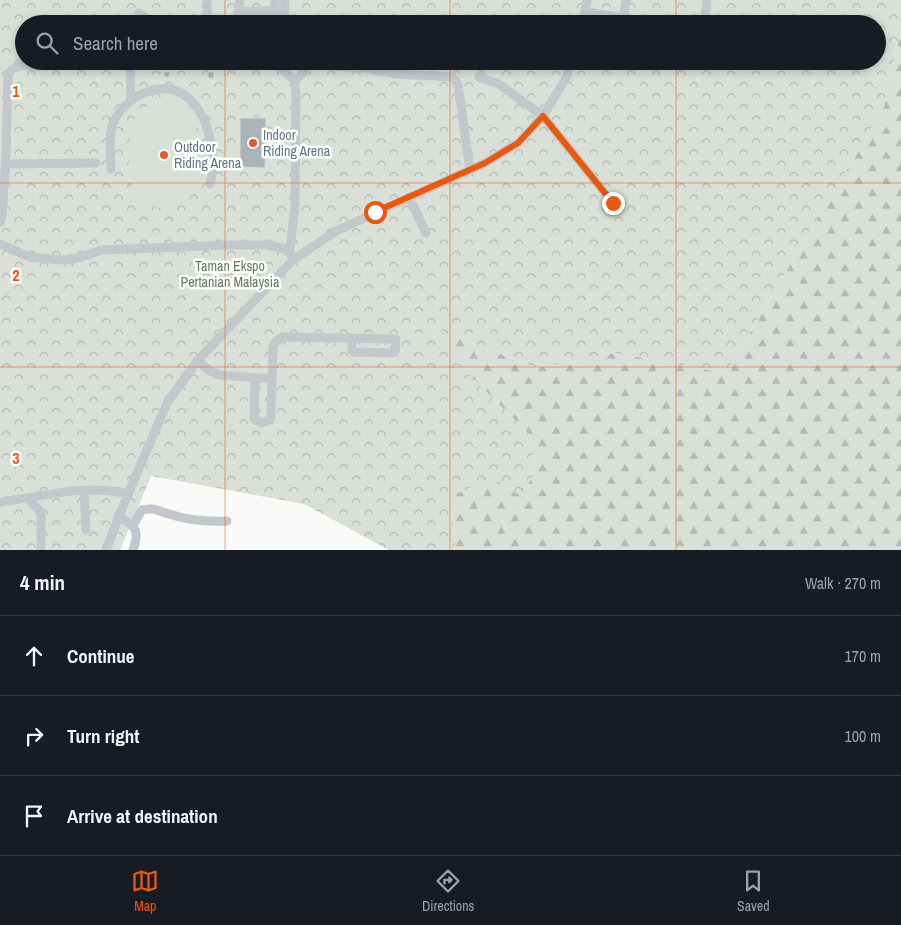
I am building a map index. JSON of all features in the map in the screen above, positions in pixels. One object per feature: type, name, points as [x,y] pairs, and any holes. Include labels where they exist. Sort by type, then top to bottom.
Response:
[{"type":"street","points":[[207,0],[208,15]]},
{"type":"street","points":[[238,15],[240,0]]},
{"type":"street","points":[[275,0],[281,15]]},
{"type":"street","points":[[278,15],[285,0]]},
{"type":"street","points":[[585,15],[587,0]]},
{"type":"street","points":[[624,15],[626,0]]},
{"type":"street","points":[[705,15],[707,0]]},
{"type":"street","points":[[238,12],[280,10]]},
{"type":"street","points":[[586,12],[598,15]]},
{"type":"street","points":[[0,222],[6,164],[8,75],[15,68]]},
{"type":"street","points":[[130,70],[130,100]]},
{"type":"street","points":[[286,70],[295,81],[297,144],[295,205],[290,250],[293,260]]},
{"type":"street","points":[[295,81],[306,70]]},
{"type":"street","points":[[375,70],[396,74],[452,77],[456,81],[470,170]]},
{"type":"street","points":[[106,550],[168,401],[198,360],[293,260],[336,231],[485,163],[518,143],[543,116],[569,70]]},
{"type":"street","points":[[479,77],[499,84],[543,116],[613,203]]},
{"type":"street","points":[[111,169],[111,132],[113,123],[130,100],[148,91],[169,90],[187,96],[195,103],[204,120],[213,159],[210,184]]},
{"type":"street","points":[[6,164],[96,163]]},
{"type":"street","points":[[408,197],[426,233]]},
{"type":"street","points":[[0,244],[30,257],[62,260],[78,258],[102,250],[267,245],[290,250]]},
{"type":"street","points":[[255,379],[254,419],[262,423],[270,420],[271,415],[273,345],[277,339],[283,337],[352,338],[396,339],[395,353],[354,352],[352,351],[352,338]]},
{"type":"street","points":[[198,360],[208,370],[219,375],[272,379]]},
{"type":"street","points":[[0,502],[84,491],[108,490],[128,494]]},
{"type":"street","points":[[84,491],[86,530]]},
{"type":"street","points":[[28,498],[41,513],[41,550]]},
{"type":"street","points":[[133,525],[142,510],[149,508],[194,519],[214,522],[227,521]]},
{"type":"street","points":[[119,517],[133,525],[136,531],[137,540],[133,550]]},
{"type":"green space","name":"Taman Ekspo Pertanian Malaysia","points":[[0,0],[901,0],[901,30],[884,107],[726,373],[615,353],[537,368],[436,330],[438,344],[533,438],[534,474],[521,496],[493,479],[449,496],[456,543],[449,550],[389,550],[304,504],[151,476],[120,550],[0,550]]},
{"type":"green space","points":[[901,30],[901,550],[449,550],[456,542],[449,496],[493,479],[534,474],[533,438],[438,344],[436,330],[537,368],[615,353],[726,373],[884,107]]},
{"type":"green space","name":"Outdoor Riding Arena","points":[[166,102],[185,109],[194,122],[198,139],[199,178],[192,195],[182,204],[161,208],[154,207],[143,201],[132,184],[130,177],[130,137],[134,120],[139,113],[154,104]]},
{"type":"building","points":[[164,72],[170,72],[169,77],[164,77]]},
{"type":"building","points":[[208,72],[214,72],[214,78],[208,78]]},
{"type":"building","name":"Indoor Riding Arena","points":[[240,118],[266,118],[265,168],[240,167]]},
{"type":"place","name":"Indoor Riding Arena","points":[[253,143]]},
{"type":"place","name":"Outdoor Riding Arena","points":[[164,155]]},
{"type":"route","points":[[375,212],[485,163],[518,143],[543,116],[613,203]]}]
